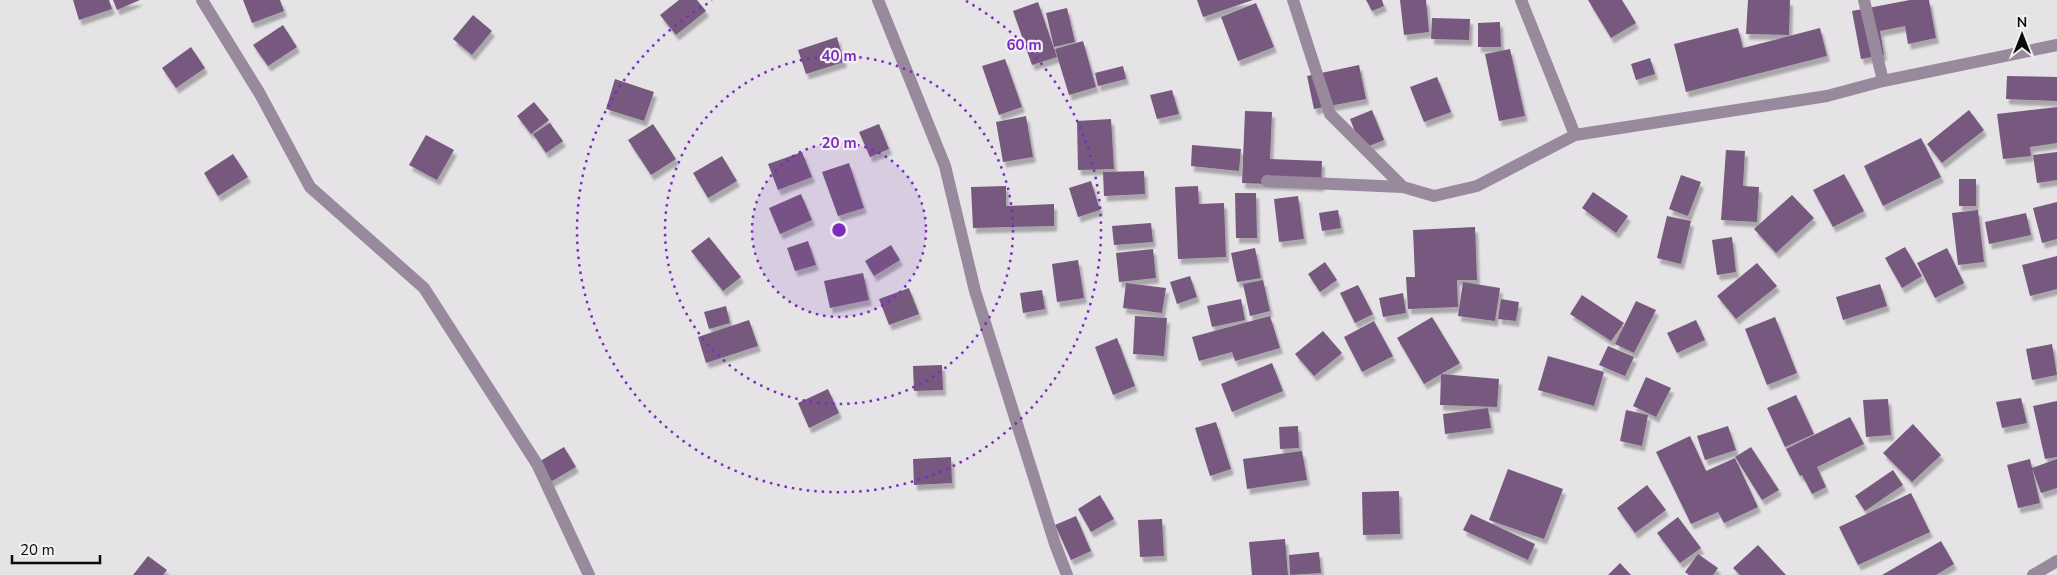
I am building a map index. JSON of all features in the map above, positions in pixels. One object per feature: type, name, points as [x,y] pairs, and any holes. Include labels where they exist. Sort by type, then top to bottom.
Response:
[{"type":"street","points":[[202,0],[260,94],[310,187],[424,288],[537,464],[589,575]]},
{"type":"street","points":[[878,0],[945,166],[975,291],[1055,544],[1067,575]]},
{"type":"street","points":[[1293,0],[1330,114],[1403,187]]},
{"type":"street","points":[[1521,0],[1575,135]]},
{"type":"street","points":[[1864,0],[1883,81]]},
{"type":"street","points":[[1267,181],[1403,187],[1434,196],[1477,186],[1575,135],[1827,96],[1883,81],[2057,45]]},
{"type":"street","points":[[2033,575],[2057,561]]},
{"type":"building","points":[[73,0],[109,0],[112,9],[79,20]]},
{"type":"building","points":[[113,0],[140,0],[117,10]]},
{"type":"building","points":[[243,0],[280,0],[284,11],[252,23]]},
{"type":"building","points":[[679,0],[697,0],[706,11],[676,35],[660,15]]},
{"type":"building","points":[[1197,0],[1253,0],[1203,17]]},
{"type":"building","points":[[1366,0],[1382,0],[1384,6],[1372,11]]},
{"type":"building","points":[[1400,0],[1426,0],[1429,32],[1404,35]]},
{"type":"building","points":[[1588,0],[1622,0],[1636,23],[1611,38]]},
{"type":"building","points":[[1748,0],[1790,0],[1789,35],[1746,34]]},
{"type":"building","points":[[1910,0],[1929,0],[1936,38],[1908,44],[1905,26],[1880,31],[1884,55],[1861,59],[1852,11]]},
{"type":"building","points":[[1038,2],[1057,57],[1032,65],[1013,11]]},
{"type":"building","points":[[1256,3],[1274,47],[1238,61],[1221,17]]},
{"type":"building","points":[[1067,8],[1075,42],[1054,47],[1046,13]]},
{"type":"building","points":[[473,15],[492,31],[472,55],[453,39]]},
{"type":"building","points":[[1432,18],[1470,19],[1469,40],[1431,39]]},
{"type":"building","points":[[1500,22],[1501,47],[1478,47],[1478,23]]},
{"type":"building","points":[[283,25],[297,47],[268,66],[253,45]]},
{"type":"building","points":[[1738,28],[1743,48],[1820,28],[1827,56],[1686,92],[1674,44]]},
{"type":"building","points":[[837,37],[844,62],[806,74],[798,50]]},
{"type":"building","points":[[1083,41],[1096,87],[1069,95],[1055,49]]},
{"type":"building","points":[[191,47],[205,68],[176,88],[162,68]]},
{"type":"building","points":[[1510,49],[1525,116],[1499,121],[1485,54]]},
{"type":"building","points":[[1650,58],[1655,74],[1636,80],[1631,64]]},
{"type":"building","points":[[1005,59],[1022,107],[999,115],[982,66]]},
{"type":"building","points":[[1359,65],[1366,99],[1314,109],[1307,76]]},
{"type":"building","points":[[1123,66],[1126,79],[1098,86],[1095,73]]},
{"type":"building","points":[[2007,76],[2057,77],[2057,101],[2006,99]]},
{"type":"building","points":[[1437,77],[1451,112],[1424,122],[1410,87]]},
{"type":"building","points":[[615,79],[654,92],[644,121],[606,109]]},
{"type":"building","points":[[1172,90],[1179,114],[1157,119],[1150,95]]},
{"type":"building","points":[[534,102],[549,120],[531,134],[517,116]]},
{"type":"building","points":[[2057,107],[2057,143],[2030,147],[2031,156],[2003,159],[1997,114]]},
{"type":"building","points":[[1372,110],[1384,140],[1362,149],[1350,119]]},
{"type":"building","points":[[1969,110],[1984,130],[1942,163],[1927,144]]},
{"type":"building","points":[[1245,111],[1272,112],[1270,159],[1322,161],[1321,186],[1242,183]]},
{"type":"building","points":[[1026,116],[1033,157],[1003,162],[996,122]]},
{"type":"building","points":[[1111,119],[1114,169],[1078,170],[1077,121]]},
{"type":"building","points":[[550,123],[563,141],[546,153],[533,134]]},
{"type":"building","points":[[653,124],[676,159],[651,175],[628,140]]},
{"type":"building","points":[[879,124],[889,149],[870,157],[859,132]]},
{"type":"building","points":[[426,135],[454,150],[437,180],[409,165]]},
{"type":"building","points":[[1921,138],[1941,177],[1883,206],[1864,166]]},
{"type":"building","points":[[1192,145],[1241,149],[1239,171],[1191,166]]},
{"type":"building","points":[[1726,150],[1745,151],[1743,186],[1759,187],[1757,222],[1721,220]]},
{"type":"building","points":[[802,152],[812,177],[778,190],[768,164]]},
{"type":"building","points":[[2057,152],[2057,180],[2037,183],[2033,155]]},
{"type":"building","points":[[233,154],[248,177],[218,196],[204,173]]},
{"type":"building","points":[[722,156],[737,181],[708,198],[693,173]]},
{"type":"building","points":[[849,163],[864,208],[838,216],[822,172]]},
{"type":"building","points":[[1144,171],[1145,194],[1104,196],[1103,172]]},
{"type":"building","points":[[1844,174],[1864,211],[1833,227],[1813,190]]},
{"type":"building","points":[[1681,175],[1701,182],[1688,216],[1669,209]]},
{"type":"building","points":[[1959,179],[1976,179],[1976,206],[1959,206]]},
{"type":"building","points":[[1091,181],[1100,210],[1078,217],[1069,188]]},
{"type":"building","points":[[1006,186],[1006,206],[1054,204],[1054,226],[973,228],[971,187]]},
{"type":"building","points":[[1198,186],[1199,204],[1224,203],[1226,257],[1178,259],[1175,187]]},
{"type":"building","points":[[1593,192],[1628,216],[1616,233],[1582,208]]},
{"type":"building","points":[[1235,193],[1256,193],[1257,238],[1236,238]]},
{"type":"building","points":[[801,194],[812,220],[780,234],[769,208]]},
{"type":"building","points":[[1792,195],[1814,218],[1776,253],[1754,229]]},
{"type":"building","points":[[1298,196],[1304,239],[1279,242],[1274,199]]},
{"type":"building","points":[[2057,202],[2057,239],[2042,243],[2033,208]]},
{"type":"building","points":[[1338,210],[1341,228],[1322,231],[1319,213]]},
{"type":"building","points":[[1978,210],[1984,262],[1958,265],[1952,213]]},
{"type":"building","points":[[2026,213],[2031,235],[1989,244],[1985,222]]},
{"type":"building","points":[[1667,216],[1691,221],[1681,264],[1657,258]]},
{"type":"building","points":[[1151,223],[1153,242],[1114,245],[1112,226]]},
{"type":"building","points":[[1475,227],[1477,280],[1457,280],[1458,307],[1408,309],[1406,277],[1415,277],[1413,230]]},
{"type":"building","points":[[709,237],[741,277],[723,291],[691,251]]},
{"type":"building","points":[[1732,237],[1736,272],[1717,275],[1712,240]]},
{"type":"building","points":[[808,241],[816,265],[795,271],[787,248]]},
{"type":"building","points":[[891,245],[900,260],[874,276],[865,261]]},
{"type":"building","points":[[1905,247],[1922,276],[1902,288],[1885,258]]},
{"type":"building","points":[[1255,248],[1261,278],[1237,282],[1231,253]]},
{"type":"building","points":[[1947,248],[1964,283],[1935,298],[1917,263]]},
{"type":"building","points":[[1153,249],[1156,278],[1119,282],[1116,253]]},
{"type":"building","points":[[2057,256],[2057,289],[2030,296],[2022,265]]},
{"type":"building","points":[[1078,260],[1084,298],[1057,302],[1052,264]]},
{"type":"building","points":[[1325,262],[1337,280],[1320,292],[1308,274]]},
{"type":"building","points":[[1757,263],[1777,286],[1736,319],[1717,296]]},
{"type":"building","points":[[863,273],[869,300],[830,308],[824,281]]},
{"type":"building","points":[[1190,276],[1197,297],[1177,304],[1170,282]]},
{"type":"building","points":[[1263,280],[1270,311],[1250,316],[1243,284]]},
{"type":"building","points":[[1463,282],[1500,288],[1495,321],[1458,316]]},
{"type":"building","points":[[1126,283],[1166,288],[1162,313],[1123,308]]},
{"type":"building","points":[[1880,284],[1887,306],[1843,320],[1836,297]]},
{"type":"building","points":[[1358,285],[1373,314],[1355,323],[1340,293]]},
{"type":"building","points":[[909,288],[919,314],[889,325],[879,299]]},
{"type":"building","points":[[1042,290],[1045,309],[1023,313],[1020,293]]},
{"type":"building","points":[[1403,293],[1406,313],[1383,317],[1379,298]]},
{"type":"building","points":[[1582,295],[1624,323],[1611,341],[1570,314]]},
{"type":"building","points":[[1241,299],[1245,320],[1212,327],[1207,306]]},
{"type":"building","points":[[1501,299],[1519,302],[1516,321],[1498,319]]},
{"type":"building","points":[[1636,301],[1656,310],[1634,353],[1615,344]]},
{"type":"building","points":[[726,306],[730,323],[709,329],[704,312]]},
{"type":"building","points":[[1135,316],[1167,318],[1164,356],[1133,354]]},
{"type":"building","points":[[1270,316],[1280,348],[1235,361],[1232,352],[1199,361],[1192,337]]},
{"type":"building","points":[[1432,317],[1460,363],[1424,384],[1397,338]]},
{"type":"building","points":[[1775,317],[1797,373],[1767,385],[1745,329]]},
{"type":"building","points":[[749,320],[758,346],[706,363],[698,337]]},
{"type":"building","points":[[1696,320],[1705,340],[1677,353],[1667,333]]},
{"type":"building","points":[[1374,321],[1393,356],[1362,372],[1344,337]]},
{"type":"building","points":[[1323,331],[1342,353],[1314,376],[1295,354]]},
{"type":"building","points":[[1117,338],[1135,386],[1113,395],[1095,347]]},
{"type":"building","points":[[2052,344],[2057,375],[2032,380],[2026,349]]},
{"type":"building","points":[[1608,346],[1634,357],[1625,376],[1599,365]]},
{"type":"building","points":[[1548,356],[1604,372],[1594,406],[1538,390]]},
{"type":"building","points":[[1272,363],[1283,391],[1232,412],[1221,384]]},
{"type":"building","points":[[942,365],[943,390],[914,391],[913,366]]},
{"type":"building","points":[[1441,374],[1499,379],[1497,407],[1440,405]]},
{"type":"building","points":[[1646,377],[1671,388],[1656,417],[1633,406]]},
{"type":"building","points":[[828,389],[839,413],[809,428],[798,403]]},
{"type":"building","points":[[1796,395],[1814,434],[1785,447],[1767,408]]},
{"type":"building","points":[[2021,398],[2027,423],[2002,428],[1996,402]]},
{"type":"building","points":[[1888,399],[1891,435],[1866,437],[1863,400]]},
{"type":"building","points":[[2057,401],[2057,457],[2045,459],[2033,406]]},
{"type":"building","points":[[1488,408],[1491,428],[1445,434],[1443,414]]},
{"type":"building","points":[[1626,410],[1648,415],[1642,446],[1620,441]]},
{"type":"building","points":[[1850,417],[1864,444],[1817,467],[1826,487],[1812,494],[1786,449]]},
{"type":"building","points":[[1216,422],[1231,469],[1210,476],[1195,428]]},
{"type":"building","points":[[1913,424],[1941,455],[1912,482],[1883,453]]},
{"type":"building","points":[[1298,426],[1299,448],[1280,449],[1279,427]]},
{"type":"building","points":[[1728,426],[1736,450],[1705,460],[1697,436]]},
{"type":"building","points":[[1690,436],[1706,471],[1735,458],[1758,507],[1724,523],[1718,512],[1691,524],[1656,452]]},
{"type":"building","points":[[564,447],[576,467],[547,484],[535,464]]},
{"type":"building","points":[[1751,447],[1779,490],[1762,500],[1735,457]]},
{"type":"building","points":[[1302,451],[1307,480],[1247,489],[1243,459]]},
{"type":"building","points":[[951,457],[952,483],[914,485],[913,459]]},
{"type":"building","points":[[2030,459],[2040,503],[2018,508],[2007,465]]},
{"type":"building","points":[[2057,459],[2057,488],[2041,493],[2032,468]]},
{"type":"building","points":[[1508,469],[1563,489],[1544,539],[1489,520]]},
{"type":"building","points":[[1893,470],[1903,485],[1865,511],[1855,496]]},
{"type":"building","points":[[1647,485],[1666,510],[1635,533],[1617,508]]},
{"type":"building","points":[[1399,491],[1400,534],[1363,535],[1362,492]]},
{"type":"building","points":[[1911,493],[1930,532],[1858,565],[1839,527]]},
{"type":"building","points":[[1100,495],[1114,519],[1091,532],[1078,509]]},
{"type":"building","points":[[1471,514],[1535,544],[1528,560],[1463,530]]},
{"type":"building","points":[[1076,516],[1091,551],[1071,560],[1055,525]]},
{"type":"building","points":[[1678,517],[1701,548],[1680,563],[1657,533]]},
{"type":"building","points":[[1162,519],[1164,556],[1140,557],[1138,520]]},
{"type":"building","points":[[1285,539],[1288,575],[1252,575],[1249,542]]},
{"type":"building","points":[[1941,541],[1954,564],[1936,575],[1882,575]]},
{"type":"building","points":[[1758,545],[1786,575],[1740,575],[1733,568]]},
{"type":"building","points":[[1319,552],[1321,573],[1290,575],[1289,555]]},
{"type":"building","points":[[1698,554],[1718,568],[1713,575],[1689,575],[1685,572]]},
{"type":"building","points":[[148,556],[167,570],[163,575],[133,575]]},
{"type":"building","points":[[1620,563],[1631,575],[1608,575]]}]
